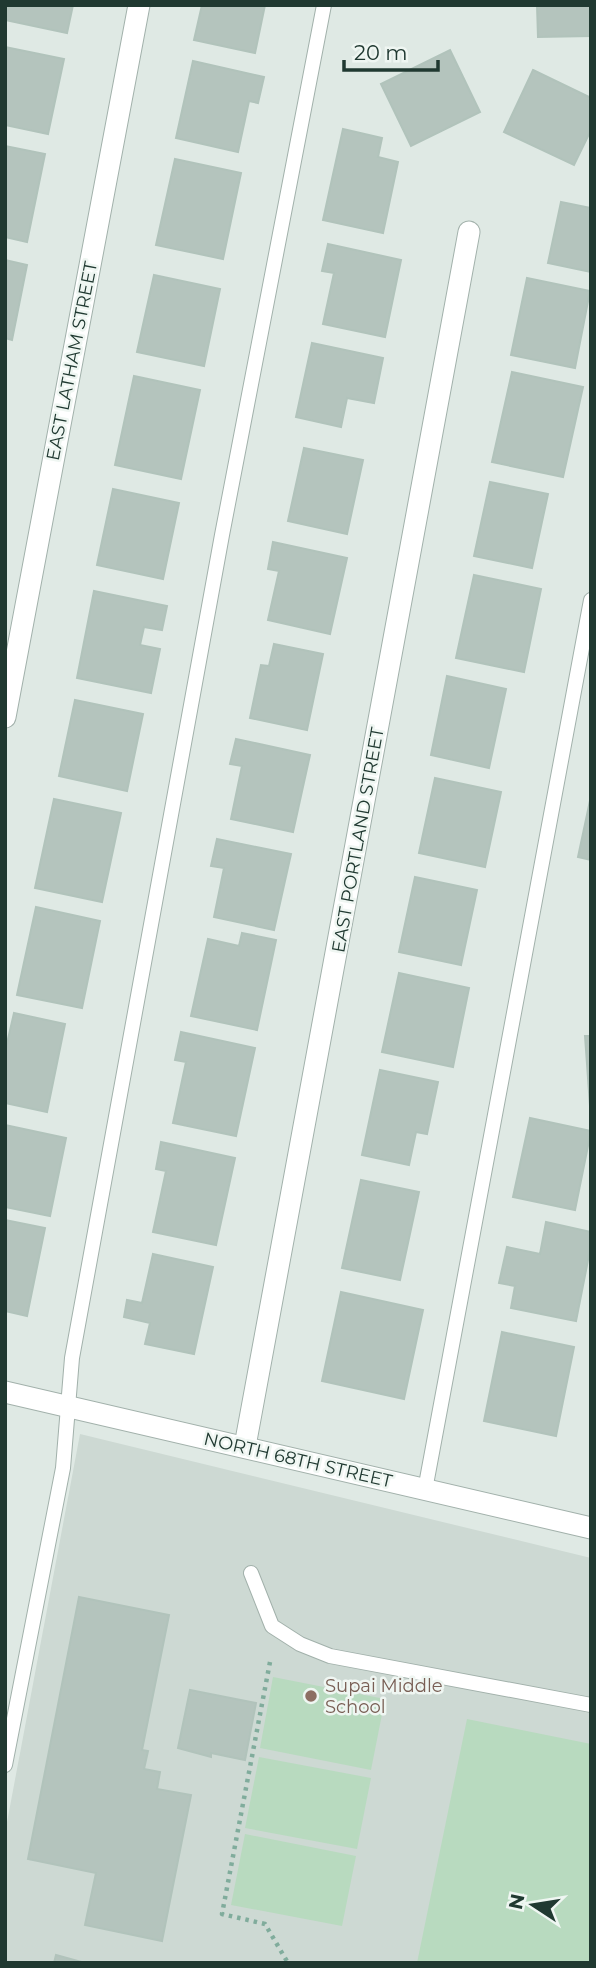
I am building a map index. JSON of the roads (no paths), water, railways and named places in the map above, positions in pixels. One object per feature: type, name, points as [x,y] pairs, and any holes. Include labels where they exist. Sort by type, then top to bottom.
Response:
[{"type":"street","name":"EAST LATHAM STREET","points":[[5,717],[139,5]]},
{"type":"street","name":"EAST PORTLAND STREET","points":[[245,1446],[469,232]]},
{"type":"street","name":"NORTH 68TH STREET","points":[[5,1392],[591,1528]]},
{"type":"lane","points":[[5,1765],[62,1468],[75,1344],[220,548],[324,5]]},
{"type":"lane","points":[[425,1490],[591,600]]},
{"type":"lane","points":[[251,1573],[272,1626],[300,1644],[330,1656],[591,1705]]},
{"type":"place","name":"Supai Middle School","points":[[311,1696]]}]
